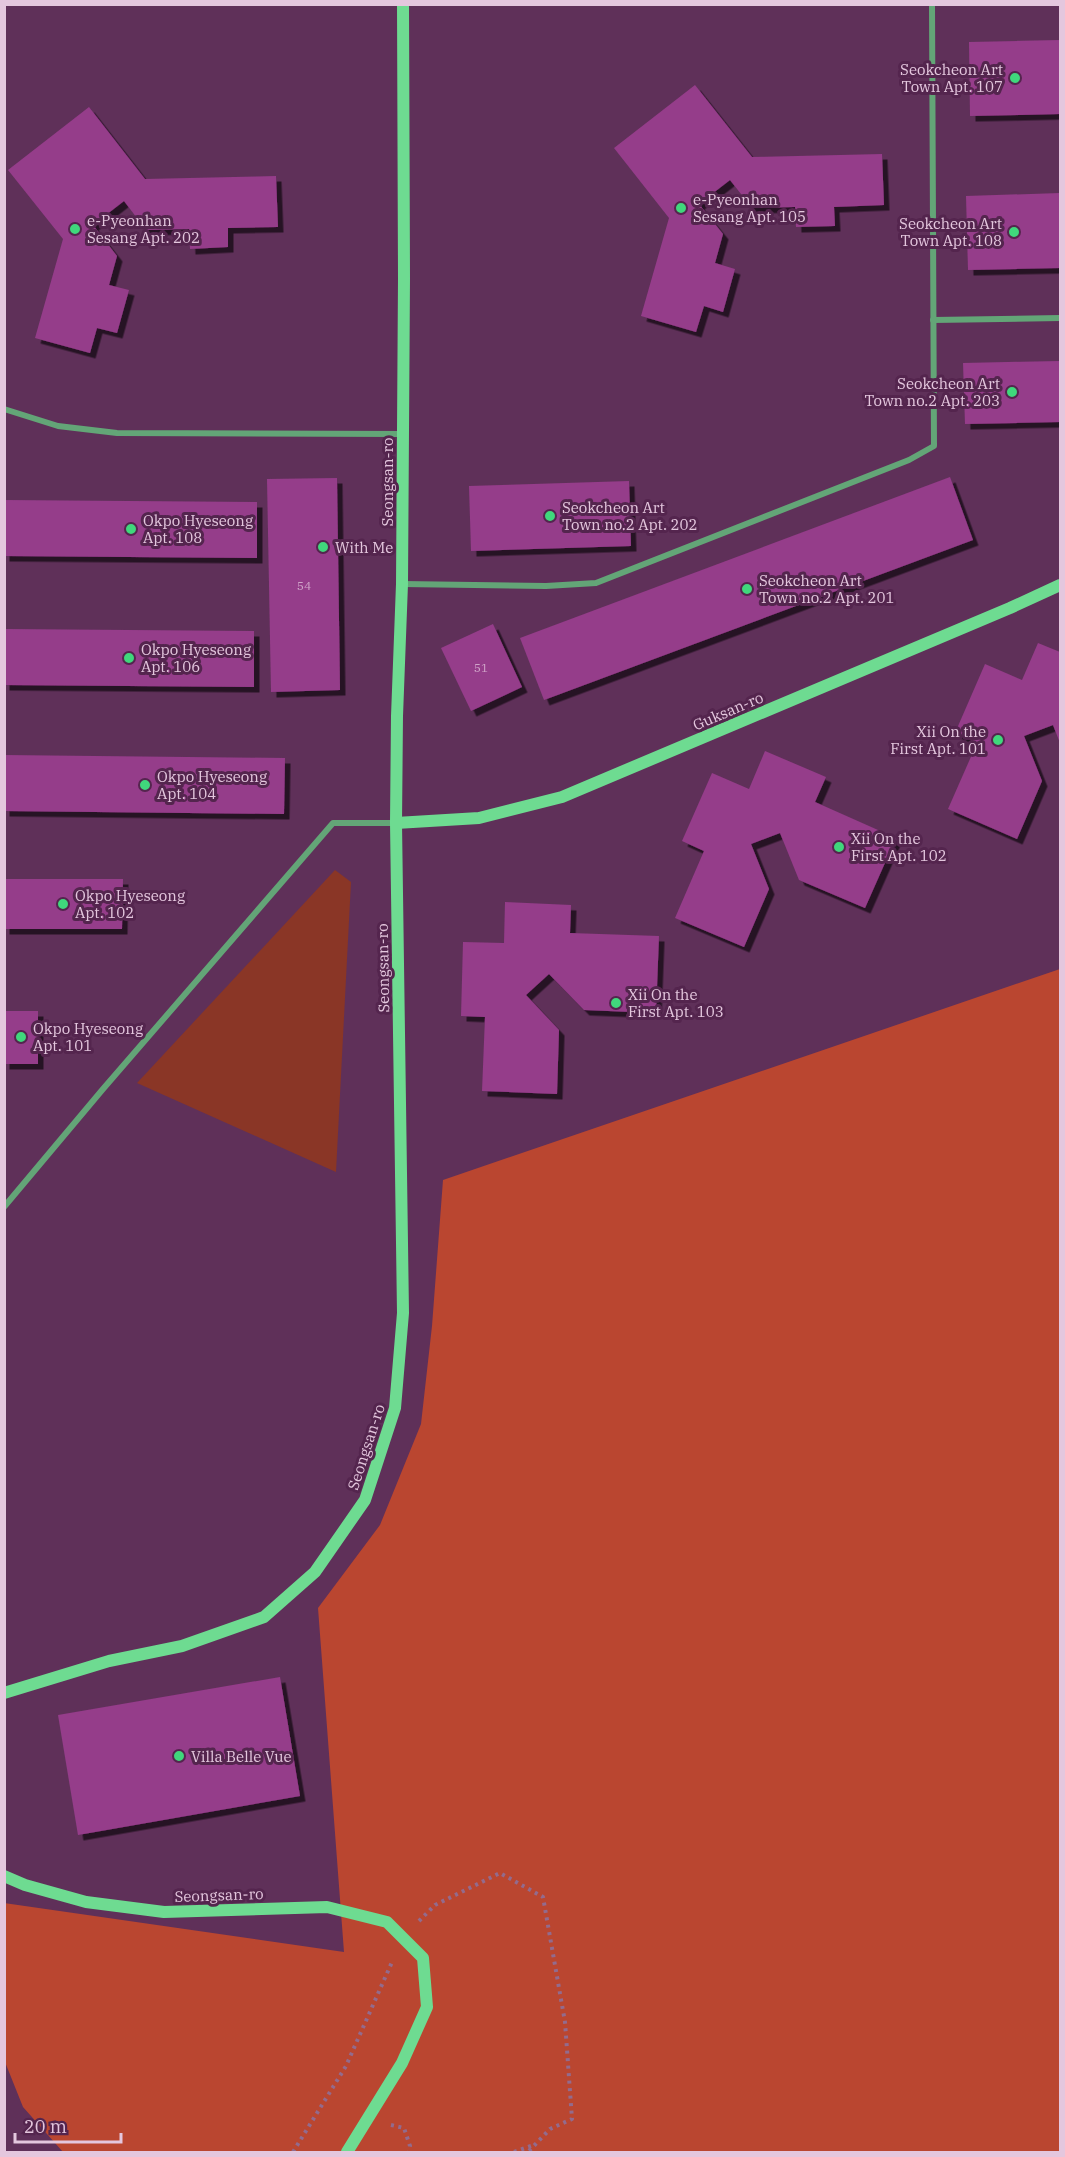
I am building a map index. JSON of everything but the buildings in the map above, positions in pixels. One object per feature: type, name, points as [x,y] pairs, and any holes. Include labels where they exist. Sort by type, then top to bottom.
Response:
[{"type":"street","name":"Seongsan-ro","points":[[4,1693],[109,1661],[182,1646],[264,1617],[315,1572],[365,1500],[395,1408],[403,1313],[396,823],[402,584],[403,4]]},
{"type":"street","points":[[402,584],[546,586],[596,583],[909,460],[934,446],[932,4]]},
{"type":"street","points":[[933,320],[1060,318]]},
{"type":"street","points":[[4,410],[58,426],[117,433],[402,434]]},
{"type":"street","name":"Guksan-ro","points":[[396,823],[479,818],[562,797],[1060,585]]},
{"type":"street","points":[[4,1207],[333,823],[396,823]]},
{"type":"street","name":"Seongsan-ro","points":[[4,1876],[25,1885],[86,1902],[164,1912],[327,1907],[387,1922],[423,1958],[427,2007],[402,2063],[347,2152]]},
{"type":"path","points":[[293,2152],[346,2066],[402,1937],[435,1905],[500,1873],[543,1898],[565,2022],[572,2119],[550,2129],[528,2152]]},
{"type":"path","points":[[368,2117],[404,2128],[410,2146],[409,2152]]},
{"type":"path","points":[[514,2152],[532,2146]]},
{"type":"shaded area","points":[[335,870],[351,882],[336,1172],[137,1083]]},
{"type":"shaded area","points":[[1060,969],[1060,2152],[63,2152],[23,2107],[5,2062],[4,1903],[344,1952],[318,1608],[380,1525],[421,1424],[432,1326],[443,1180]]},
{"type":"place","name":"Seokcheon Art Town Apt. 107","points":[[1015,78]]},
{"type":"place","name":"e-Pyeonhan Sesang Apt. 105","points":[[681,208]]},
{"type":"place","name":"e-Pyeonhan Sesang Apt. 202","points":[[75,229]]},
{"type":"place","name":"Seokcheon Art Town Apt. 108","points":[[1014,232]]},
{"type":"place","name":"Seokcheon Art Town no.2 Apt. 203","points":[[1012,392]]},
{"type":"place","name":"Seokcheon Art Town no.2 Apt. 202","points":[[550,516]]},
{"type":"place","name":"Okpo Hyeseong Apt. 108","points":[[131,529]]},
{"type":"place","name":"With Me","points":[[323,547]]},
{"type":"place","name":"Seokcheon Art Town no.2 Apt. 201","points":[[747,589]]},
{"type":"place","name":"Okpo Hyeseong Apt. 106","points":[[129,658]]},
{"type":"place","name":"Xii On the First Apt. 101","points":[[998,740]]},
{"type":"place","name":"Okpo Hyeseong Apt. 104","points":[[145,785]]},
{"type":"place","name":"Xii On the First Apt. 102","points":[[839,847]]},
{"type":"place","name":"Okpo Hyeseong Apt. 102","points":[[63,904]]},
{"type":"place","name":"Xii On the First Apt. 103","points":[[616,1003]]},
{"type":"place","name":"Okpo Hyeseong Apt. 101","points":[[21,1037]]},
{"type":"place","name":"Villa Belle Vue","points":[[179,1756]]}]
